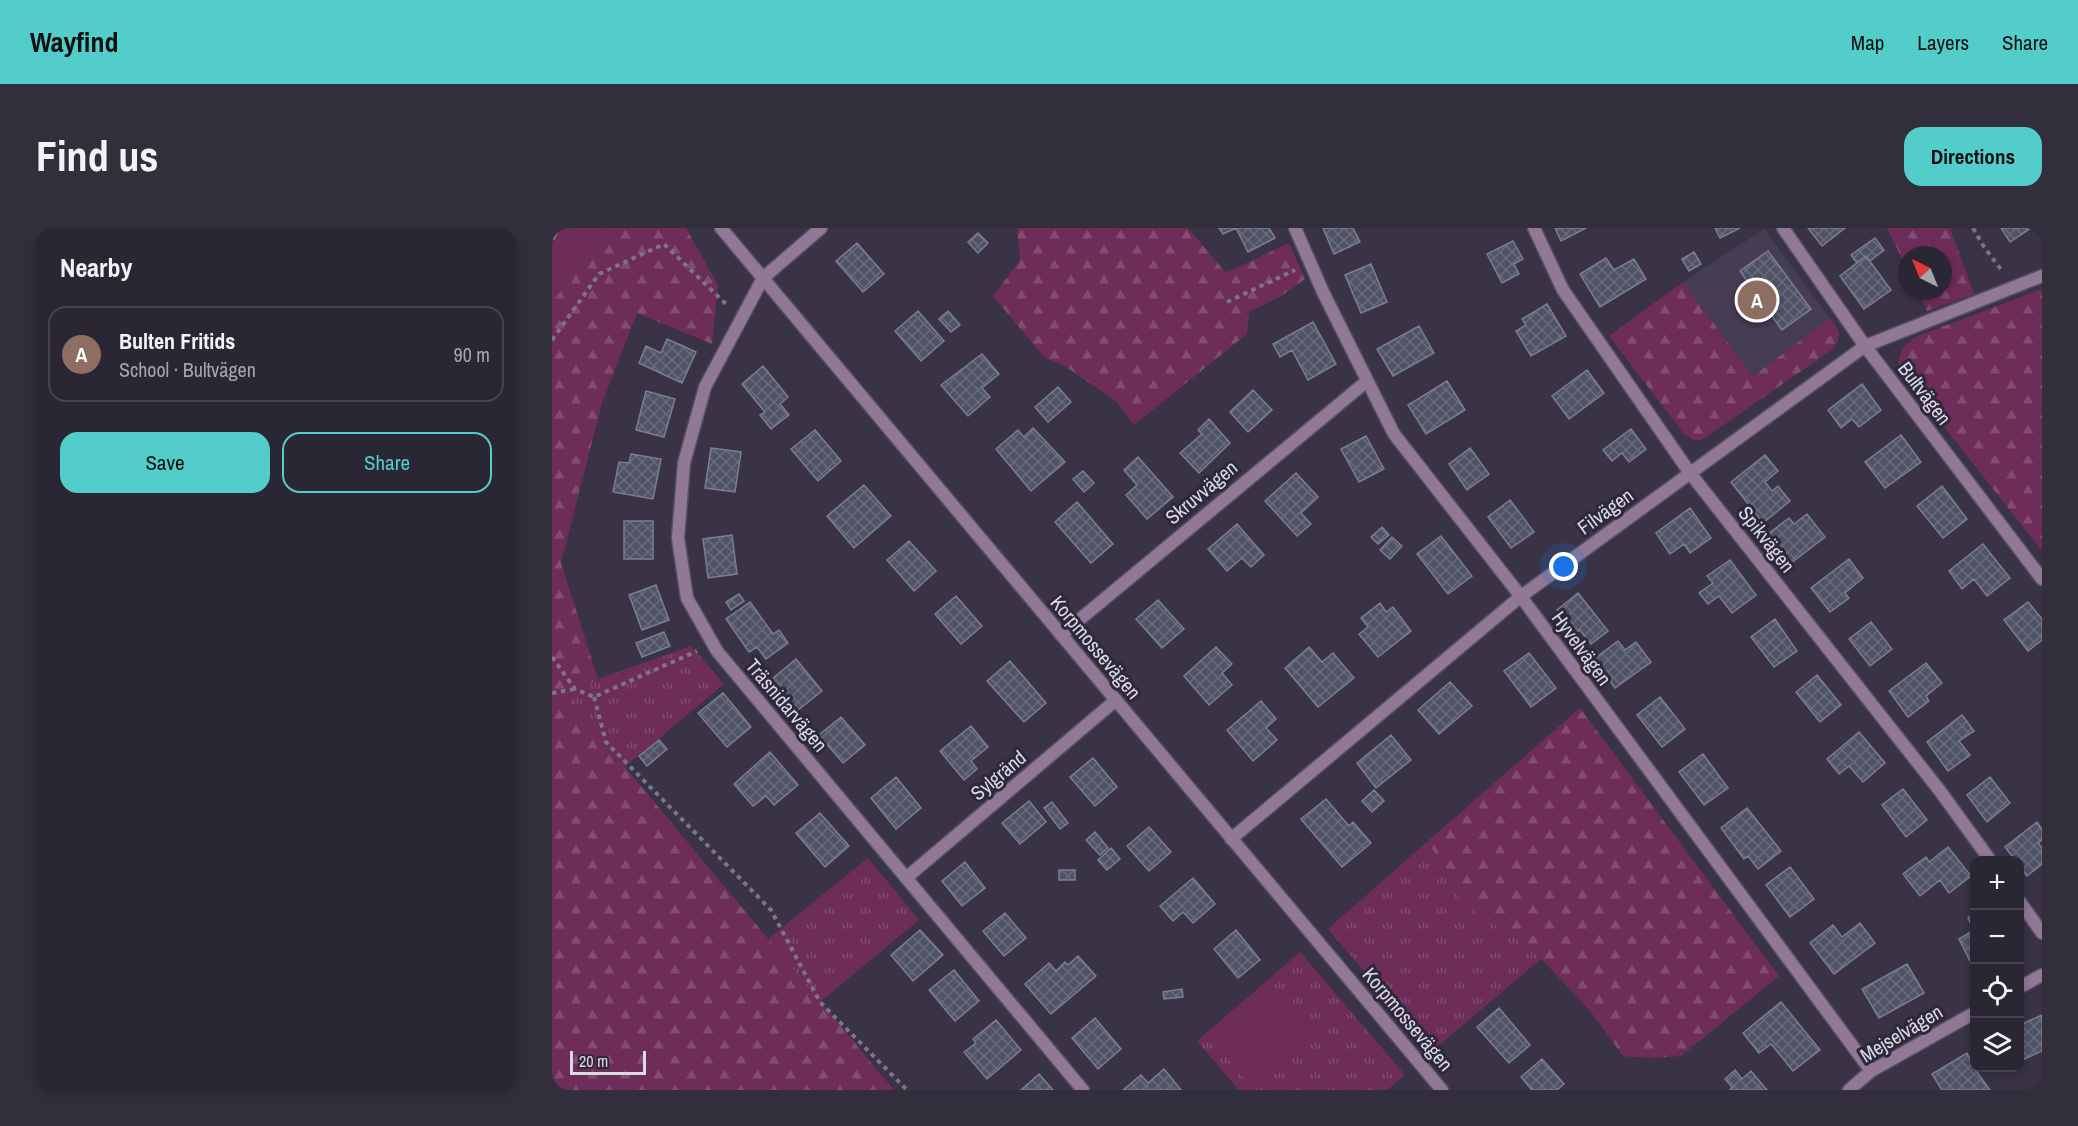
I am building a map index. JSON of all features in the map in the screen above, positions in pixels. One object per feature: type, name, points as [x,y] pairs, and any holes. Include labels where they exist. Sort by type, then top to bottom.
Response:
[{"type":"street","name":"Korpmossevägen","points":[[721,228],[1442,1090]]},
{"type":"street","points":[[763,278],[820,228]]},
{"type":"street","name":"Hyvelvägen","points":[[1295,228],[1394,434],[1521,597],[1871,1071]]},
{"type":"street","name":"Spikvägen","points":[[1534,228],[1563,290],[1690,473],[1940,791],[1986,856]]},
{"type":"street","name":"Bultvägen","points":[[1783,228],[1865,346],[2042,579]]},
{"type":"street","name":"Filvägen","points":[[1231,839],[1521,597],[1865,346],[2042,276]]},
{"type":"street","name":"Träsnidarvägen","points":[[763,278],[705,387],[684,463],[678,538],[687,598],[713,644],[1083,1090]]},
{"type":"street","name":"Skruvvägen","points":[[1061,635],[1367,381]]},
{"type":"street","name":"Sylgränd","points":[[906,878],[1116,700]]},
{"type":"street","points":[[2024,909],[2042,933]]},
{"type":"street","points":[[2024,984],[2042,975]]},
{"type":"street","name":"Mejselvägen","points":[[1849,1090],[1871,1071],[1970,1014]]},
{"type":"path","points":[[1973,228],[1984,247],[2016,288]]},
{"type":"path","points":[[552,340],[599,274],[664,244],[730,307]]},
{"type":"path","points":[[1227,302],[1311,263]]},
{"type":"path","points":[[552,693],[575,689],[594,696],[713,644]]},
{"type":"path","points":[[552,657],[575,689]]},
{"type":"path","points":[[594,696],[606,742],[771,910],[820,1002],[907,1090]]},
{"type":"shaded area","points":[[1764,229],[1830,318],[1753,376],[1683,282]]},
{"type":"green space","points":[[552,228],[603,228],[552,303]]},
{"type":"green space","points":[[603,228],[686,228],[718,285],[712,344],[637,313],[602,403],[561,563],[598,679],[570,696],[625,767],[894,1090],[552,1090],[552,303]]},
{"type":"green space","points":[[1017,228],[1188,228],[1226,273],[1289,243],[1305,279],[1280,297],[1249,312],[1247,334],[1134,425],[1116,401],[1063,365],[1045,358],[993,296],[1020,260]]},
{"type":"green space","points":[[1887,228],[1950,228],[1974,294],[1927,311],[1922,300],[1952,300],[1952,246],[1898,246],[1898,251]]},
{"type":"green space","points":[[1683,282],[1753,376],[1830,318],[1838,330],[1838,340],[1833,349],[1705,438],[1696,441],[1684,434],[1609,336]]},
{"type":"green space","points":[[2042,289],[2042,551],[1897,367],[1903,347],[1915,337]]},
{"type":"green space","points":[[691,646],[724,684],[625,767],[570,696],[598,679]]},
{"type":"green space","points":[[1580,708],[1779,976],[1681,1056],[1655,1058],[1623,1056],[1591,1012],[1534,951],[1480,916],[1457,894],[1428,841]]},
{"type":"green space","points":[[1428,841],[1457,894],[1534,951],[1541,959],[1432,1051],[1328,929]]},
{"type":"green space","points":[[868,858],[919,920],[820,1002],[768,939]]},
{"type":"green space","points":[[1300,952],[1405,1075],[1387,1090],[1239,1090],[1197,1041]]},
{"type":"green space","points":[[1271,986],[1313,1035],[1252,1087],[1210,1038]]},
{"type":"building","points":[[1219,228],[1236,228],[1223,234]]},
{"type":"building","points":[[1236,228],[1269,228],[1275,238],[1248,252]]},
{"type":"building","points":[[1323,228],[1353,228],[1360,242],[1334,254]]},
{"type":"building","points":[[1555,228],[1586,228],[1561,241]]},
{"type":"building","points":[[1715,228],[1740,228],[1720,238]]},
{"type":"building","points":[[1808,228],[1845,228],[1822,246]]},
{"type":"building","points":[[2001,228],[2031,228],[2010,242]]},
{"type":"building","points":[[978,233],[988,243],[978,253],[968,242]]},
{"type":"building","points":[[1875,238],[1884,250],[1870,261],[1866,256],[1857,263],[1851,255]]},
{"type":"building","points":[[1513,241],[1523,259],[1514,264],[1519,274],[1502,283],[1487,254]]},
{"type":"building","points":[[857,243],[884,274],[863,292],[836,261]]},
{"type":"building","points":[[1768,251],[1811,309],[1782,330],[1740,271]]},
{"type":"building","points":[[1694,252],[1701,264],[1689,271],[1682,259]]},
{"type":"building","points":[[1866,256],[1891,290],[1864,309],[1840,276]]},
{"type":"building","points":[[1606,258],[1614,270],[1634,259],[1646,279],[1600,307],[1580,274]]},
{"type":"building","points":[[1371,264],[1387,302],[1361,313],[1345,275]]},
{"type":"building","points":[[1547,304],[1566,336],[1531,356],[1516,331],[1526,325],[1522,319]]},
{"type":"building","points":[[918,311],[944,341],[921,361],[895,331]]},
{"type":"building","points":[[948,311],[960,325],[951,332],[939,319]]},
{"type":"building","points":[[1313,322],[1336,364],[1308,380],[1292,350],[1280,357],[1273,344]]},
{"type":"building","points":[[1419,326],[1434,353],[1393,376],[1377,349]]},
{"type":"building","points":[[667,339],[696,352],[682,383],[639,363],[646,346],[661,353]]},
{"type":"building","points":[[982,354],[999,374],[982,388],[990,397],[968,416],[941,385]]},
{"type":"building","points":[[763,366],[788,397],[780,404],[789,415],[771,429],[760,415],[765,412],[742,384]]},
{"type":"building","points":[[1587,370],[1604,393],[1569,419],[1552,396]]},
{"type":"building","points":[[1447,381],[1465,410],[1426,434],[1408,405]]},
{"type":"building","points":[[1862,384],[1881,410],[1859,427],[1852,419],[1841,428],[1828,410]]},
{"type":"building","points":[[1058,387],[1071,402],[1048,422],[1035,407]]},
{"type":"building","points":[[1253,390],[1272,410],[1248,432],[1230,412]]},
{"type":"building","points":[[646,391],[675,399],[664,437],[636,430]]},
{"type":"building","points":[[1209,419],[1230,443],[1199,473],[1180,453],[1202,434],[1198,430]]},
{"type":"building","points":[[1033,428],[1065,462],[1031,491],[996,449],[1018,430],[1024,437]]},
{"type":"building","points":[[1631,429],[1646,449],[1629,462],[1622,453],[1612,461],[1603,450]]},
{"type":"building","points":[[815,430],[841,461],[818,481],[791,449]]},
{"type":"building","points":[[1901,435],[1921,462],[1885,488],[1865,462]]},
{"type":"building","points":[[1366,436],[1384,469],[1359,482],[1341,449]]},
{"type":"building","points":[[711,448],[741,452],[735,492],[705,488]]},
{"type":"building","points":[[1470,448],[1489,474],[1467,490],[1449,464]]},
{"type":"building","points":[[631,454],[661,459],[653,499],[613,492],[619,462],[629,463]]},
{"type":"building","points":[[1765,455],[1778,471],[1765,482],[1772,491],[1778,486],[1790,501],[1763,523],[1731,482]]},
{"type":"building","points":[[1138,457],[1173,497],[1147,519],[1126,495],[1137,485],[1124,470]]},
{"type":"building","points":[[1083,471],[1094,483],[1084,492],[1073,479]]},
{"type":"building","points":[[1296,473],[1318,497],[1301,513],[1311,524],[1297,536],[1265,501]]},
{"type":"building","points":[[864,485],[891,516],[854,548],[827,516]]},
{"type":"building","points":[[1942,486],[1967,519],[1943,538],[1917,506]]},
{"type":"building","points":[[1510,500],[1534,532],[1511,548],[1488,517]]},
{"type":"building","points":[[1077,502],[1113,544],[1091,563],[1055,522]]},
{"type":"building","points":[[1690,508],[1711,538],[1690,553],[1684,544],[1670,554],[1656,533]]},
{"type":"building","points":[[1807,514],[1825,537],[1791,563],[1768,534],[1789,518],[1794,524]]},
{"type":"building","points":[[624,521],[653,521],[653,559],[624,559]]},
{"type":"building","points":[[1237,524],[1264,555],[1251,567],[1242,558],[1227,571],[1208,549]]},
{"type":"building","points":[[1382,527],[1389,535],[1378,544],[1371,537]]},
{"type":"building","points":[[732,535],[737,574],[708,578],[703,539]]},
{"type":"building","points":[[1441,536],[1472,576],[1448,594],[1417,554]]},
{"type":"building","points":[[1392,537],[1402,546],[1390,559],[1380,550]]},
{"type":"building","points":[[909,541],[936,571],[914,591],[887,560]]},
{"type":"building","points":[[1983,544],[2010,578],[1987,596],[1974,579],[1962,589],[1949,571]]},
{"type":"building","points":[[1849,559],[1863,578],[1845,593],[1849,598],[1830,612],[1811,588]]},
{"type":"building","points":[[1730,560],[1756,595],[1732,613],[1719,596],[1708,604],[1699,593],[1713,583],[1707,576]]},
{"type":"building","points":[[656,585],[669,620],[642,630],[629,595]]},
{"type":"building","points":[[1578,593],[1608,631],[1591,644],[1580,630],[1575,633],[1557,610]]},
{"type":"building","points":[[739,594],[744,601],[731,610],[726,602]]},
{"type":"building","points":[[956,596],[982,626],[961,644],[935,614]]},
{"type":"building","points":[[1158,600],[1184,629],[1162,648],[1136,619]]},
{"type":"building","points":[[750,602],[773,634],[779,630],[788,643],[766,659],[757,647],[749,652],[726,619]]},
{"type":"building","points":[[2028,602],[2042,619],[2042,640],[2028,651],[2004,620]]},
{"type":"building","points":[[1380,603],[1386,612],[1393,607],[1411,631],[1378,657],[1359,634],[1368,627],[1361,618]]},
{"type":"building","points":[[1775,619],[1797,651],[1774,667],[1751,637]]},
{"type":"building","points":[[1871,622],[1892,649],[1870,666],[1849,639]]},
{"type":"building","points":[[664,632],[670,646],[642,657],[636,643]]},
{"type":"building","points":[[1618,641],[1625,650],[1636,642],[1651,662],[1615,688],[1594,659]]},
{"type":"building","points":[[1216,647],[1232,664],[1222,673],[1232,685],[1209,705],[1184,676]]},
{"type":"building","points":[[1309,647],[1322,662],[1333,653],[1354,678],[1318,707],[1285,668]]},
{"type":"building","points":[[1529,653],[1556,688],[1531,707],[1504,671]]},
{"type":"building","points":[[796,659],[822,691],[798,710],[772,679]]},
{"type":"building","points":[[1010,661],[1046,703],[1024,722],[987,681]]},
{"type":"building","points":[[1926,663],[1942,683],[1926,696],[1929,701],[1908,717],[1889,691]]},
{"type":"building","points":[[1817,675],[1841,705],[1820,722],[1796,692]]},
{"type":"building","points":[[1450,682],[1472,706],[1439,734],[1418,710]]},
{"type":"building","points":[[723,693],[751,727],[727,747],[698,713]]},
{"type":"building","points":[[1660,697],[1685,729],[1662,747],[1637,715]]},
{"type":"building","points":[[1261,701],[1276,719],[1266,728],[1277,740],[1253,761],[1227,730]]},
{"type":"building","points":[[1962,715],[1974,731],[1959,741],[1970,755],[1948,771],[1927,742]]},
{"type":"building","points":[[841,717],[865,745],[843,763],[819,735]]},
{"type":"building","points":[[971,726],[988,747],[971,761],[977,769],[964,780],[940,751]]},
{"type":"building","points":[[1859,732],[1885,763],[1863,782],[1849,766],[1839,774],[1827,759]]},
{"type":"building","points":[[1391,735],[1411,760],[1376,788],[1357,763]]},
{"type":"building","points":[[659,740],[667,749],[647,766],[639,756]]},
{"type":"building","points":[[770,752],[798,785],[774,805],[766,796],[753,806],[734,784]]},
{"type":"building","points":[[1703,754],[1728,788],[1704,805],[1679,772]]},
{"type":"building","points":[[1093,758],[1117,787],[1095,806],[1070,777]]},
{"type":"building","points":[[896,777],[921,808],[896,829],[871,798]]},
{"type":"building","points":[[1990,777],[2010,803],[1987,822],[1967,795]]},
{"type":"building","points":[[1903,789],[1927,820],[1906,837],[1882,805]]},
{"type":"building","points":[[1374,790],[1384,801],[1372,812],[1362,801]]},
{"type":"building","points":[[1326,799],[1349,826],[1353,822],[1371,843],[1342,867],[1301,819]]},
{"type":"building","points":[[1029,801],[1046,822],[1020,844],[1002,823]]},
{"type":"building","points":[[1052,802],[1068,823],[1060,829],[1044,808]]},
{"type":"building","points":[[1747,808],[1781,851],[1758,869],[1748,856],[1744,859],[1721,828]]},
{"type":"building","points":[[820,813],[849,846],[825,867],[796,833]]},
{"type":"building","points":[[2037,822],[2042,830],[2042,840],[2038,843],[2042,848],[2042,864],[2027,876],[2024,872],[2024,856],[2012,856],[2005,847]]},
{"type":"building","points":[[1149,827],[1171,852],[1149,871],[1127,846]]},
{"type":"building","points":[[1095,832],[1108,848],[1100,855],[1086,840]]},
{"type":"building","points":[[1948,847],[1970,877],[1949,893],[1940,880],[1920,896],[1903,874],[1926,857],[1929,862]]},
{"type":"building","points":[[1111,848],[1120,859],[1107,870],[1098,860]]},
{"type":"building","points":[[965,862],[985,888],[962,906],[942,881]]},
{"type":"building","points":[[1790,867],[1814,899],[1790,917],[1766,885]]},
{"type":"building","points":[[1059,870],[1075,870],[1075,880],[1059,880]]},
{"type":"building","points":[[1193,878],[1215,904],[1193,923],[1183,912],[1173,921],[1160,906]]},
{"type":"building","points":[[1005,913],[1026,938],[1004,956],[983,931]]},
{"type":"building","points":[[1860,923],[1875,943],[1834,974],[1810,943],[1833,925],[1842,937]]},
{"type":"building","points":[[920,930],[943,955],[913,981],[891,955]]},
{"type":"building","points":[[1236,930],[1260,960],[1238,978],[1214,949]]},
{"type":"building","points":[[1970,932],[1970,961],[1959,939]]},
{"type":"building","points":[[1078,956],[1096,976],[1051,1014],[1025,984],[1049,963],[1056,971],[1065,962],[1068,965]]},
{"type":"building","points":[[1907,964],[1924,993],[1879,1018],[1862,989]]},
{"type":"building","points":[[954,970],[979,1001],[955,1021],[929,990]]},
{"type":"building","points":[[1182,989],[1183,997],[1164,999],[1163,992]]},
{"type":"building","points":[[1781,1002],[1820,1050],[1793,1071],[1771,1044],[1759,1053],[1743,1033]]},
{"type":"building","points":[[1499,1008],[1530,1045],[1509,1063],[1477,1027]]},
{"type":"building","points":[[2042,1015],[2042,1051],[2024,1059],[2024,1023]]},
{"type":"building","points":[[1095,1018],[1121,1049],[1098,1069],[1072,1038]]},
{"type":"building","points":[[996,1020],[1021,1050],[987,1079],[964,1052],[976,1043],[973,1039]]},
{"type":"building","points":[[1967,1053],[1970,1059],[1970,1072],[1977,1072],[1990,1090],[1942,1090],[1932,1074]]},
{"type":"building","points":[[1542,1059],[1564,1084],[1557,1090],[1532,1090],[1521,1077]]},
{"type":"building","points":[[1164,1069],[1181,1090],[1123,1090],[1141,1075],[1148,1083]]},
{"type":"building","points":[[1735,1070],[1742,1079],[1751,1071],[1767,1090],[1730,1090],[1732,1087],[1725,1079]]},
{"type":"building","points":[[1039,1074],[1053,1090],[1021,1090]]},
{"type":"railway","points":[[552,239],[558,228]]},
{"type":"place","name":"Bulten Fritids","points":[[1757,300]]}]
